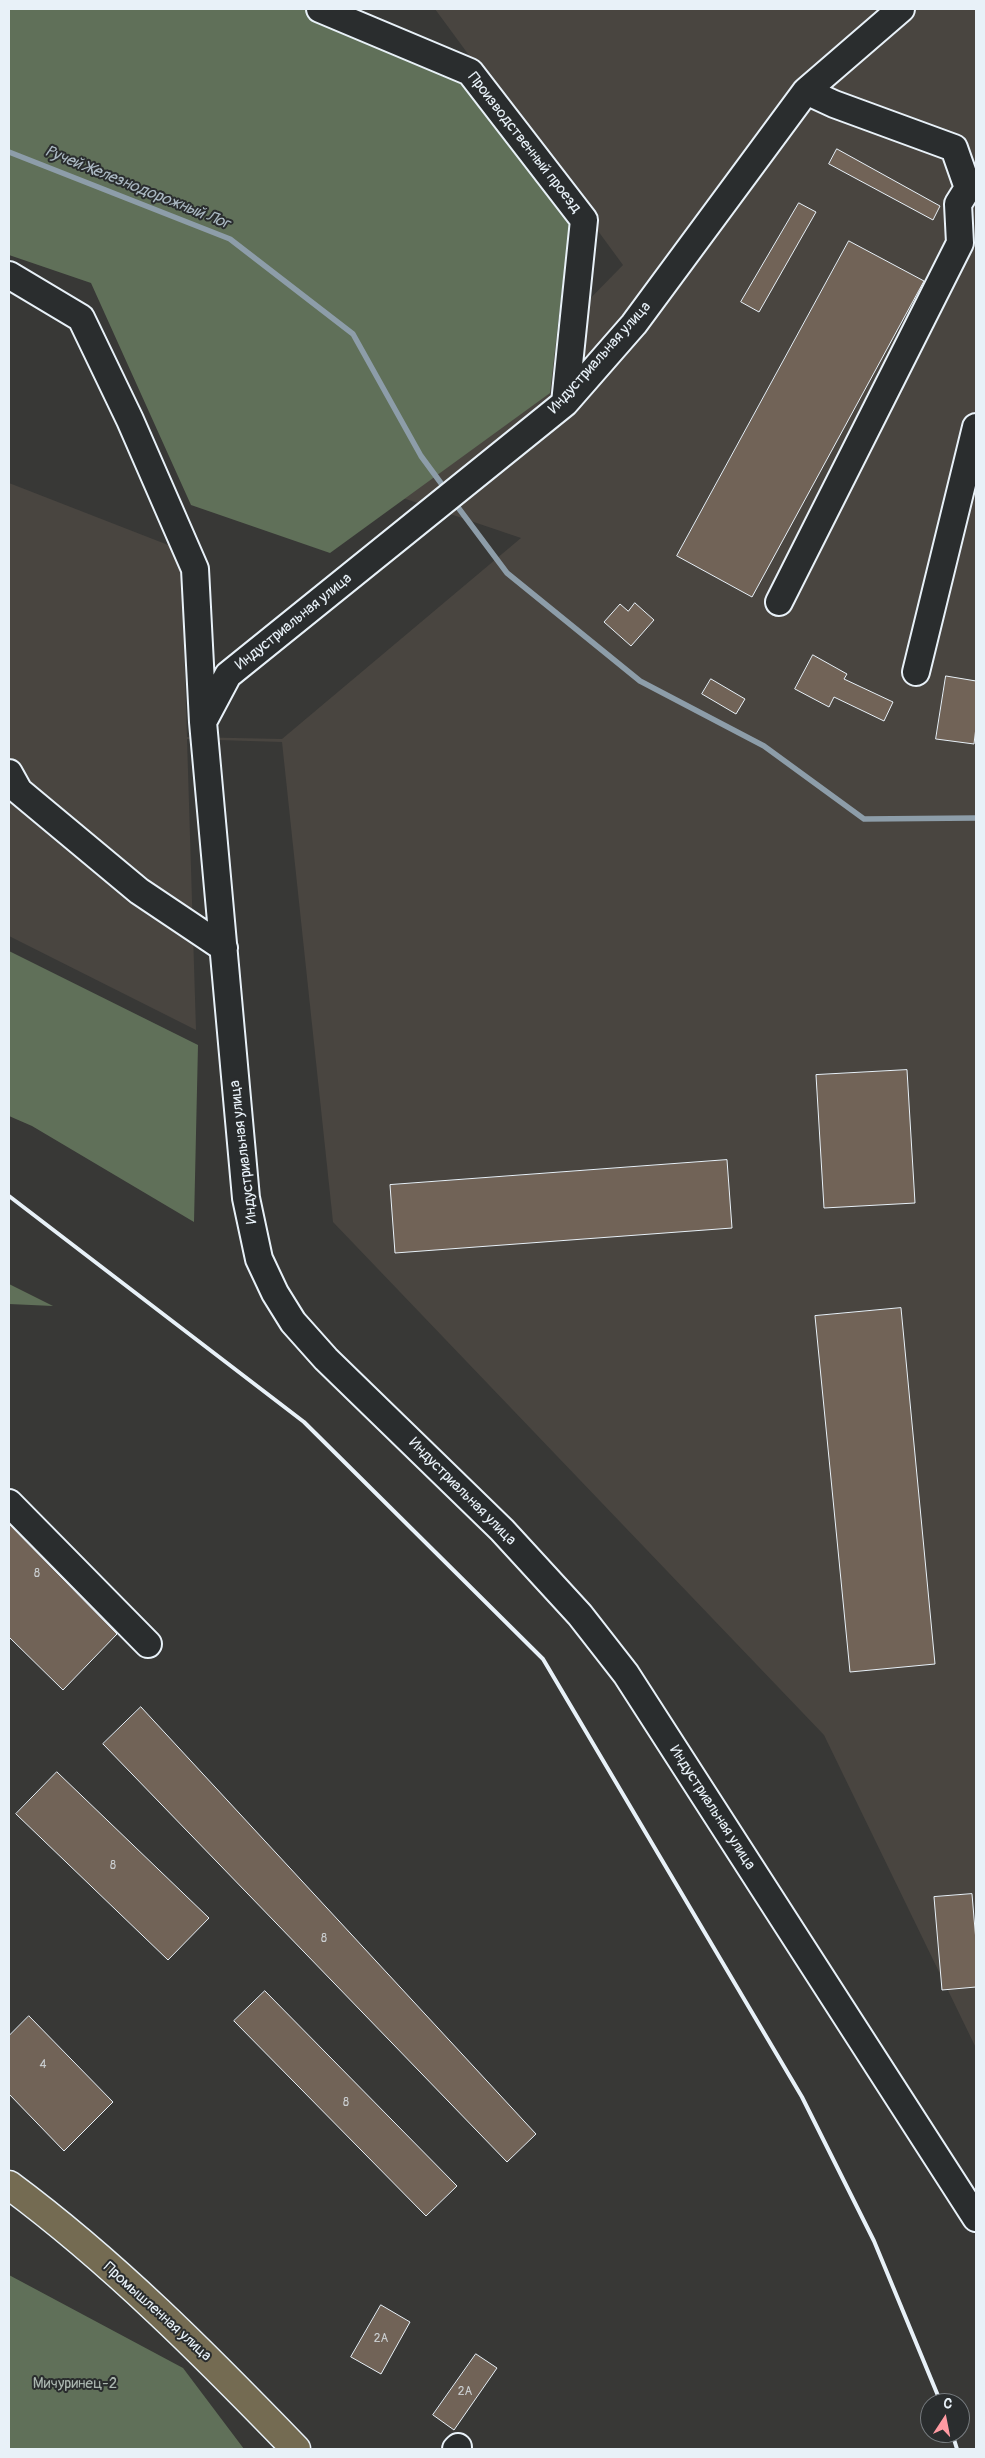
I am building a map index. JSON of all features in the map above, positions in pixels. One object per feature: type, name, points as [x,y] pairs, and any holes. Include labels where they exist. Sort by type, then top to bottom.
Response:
[{"type":"main road","name":"Промышленная улица","points":[[9,2185],[121,2278],[215,2366],[296,2449]]},
{"type":"street","name":"Производственный проезд","points":[[320,9],[470,72],[584,220],[565,403]]},
{"type":"street","name":"Индустриальная улица","points":[[901,9],[806,91],[634,324],[565,403],[228,675],[204,722],[246,1198],[259,1259],[275,1293],[293,1322],[309,1342],[502,1530],[580,1615],[626,1674],[976,2218]]},
{"type":"street","points":[[779,602],[960,243],[958,204],[968,188],[965,151],[834,104],[806,91]]},
{"type":"street","points":[[9,275],[81,318],[130,420],[180,534],[195,570],[204,722]]},
{"type":"street","points":[[916,672],[976,427]]},
{"type":"street","points":[[9,774],[19,790],[139,891],[224,948]]},
{"type":"street","points":[[9,1503],[148,1644]]},
{"type":"shaded area","points":[[435,9],[976,9],[976,2048],[824,1735],[333,1222],[282,742],[187,739],[196,1030],[9,936],[9,483],[181,550],[187,737],[282,739],[521,538],[397,496],[623,265]]},
{"type":"green space","points":[[9,9],[320,9],[470,72],[572,204],[550,393],[330,553],[191,505],[91,283],[9,255]]},
{"type":"green space","points":[[9,951],[198,1045],[194,1222],[32,1126],[9,1116]]},
{"type":"green space","points":[[9,1284],[53,1306],[9,1304]]},
{"type":"green space","name":"Мичуринец-2","points":[[9,2275],[183,2368],[244,2449],[9,2449]]},
{"type":"building","points":[[837,149],[940,206],[933,220],[829,164]]},
{"type":"building","points":[[799,203],[816,212],[759,312],[741,302]]},
{"type":"building","points":[[849,241],[924,281],[752,597],[677,556]]},
{"type":"building","points":[[635,603],[654,620],[631,646],[604,622],[620,604],[628,611]]},
{"type":"building","points":[[813,655],[847,674],[844,679],[893,702],[884,721],[834,697],[829,707],[795,689]]},
{"type":"building","points":[[946,676],[976,681],[974,744],[936,739]]},
{"type":"building","points":[[711,679],[745,699],[736,714],[702,694]]},
{"type":"building","points":[[907,1070],[915,1203],[824,1208],[816,1075]]},
{"type":"building","points":[[727,1160],[732,1228],[395,1253],[390,1185]]},
{"type":"building","points":[[901,1308],[935,1664],[850,1672],[815,1316]]},
{"type":"building","points":[[9,1524],[117,1634],[63,1690],[9,1637]]},
{"type":"building","points":[[141,1707],[536,2134],[507,2162],[103,1744]]},
{"type":"building","points":[[57,1772],[209,1918],[168,1960],[16,1814]]},
{"type":"building","points":[[972,1894],[976,1941],[976,1987],[942,1990],[934,1897]]},
{"type":"building","points":[[265,1991],[457,2186],[426,2216],[234,2021]]},
{"type":"building","points":[[29,2016],[113,2102],[64,2151],[9,2094],[9,2036]]},
{"type":"building","points":[[381,2305],[410,2322],[381,2374],[351,2357]]},
{"type":"building","points":[[476,2354],[497,2368],[454,2430],[433,2415]]},
{"type":"waterway","name":"Ручей Железнодорожный Лог","points":[[9,152],[230,239],[353,334],[421,456],[446,490]]},
{"type":"waterway","name":"Ручей Железнодорожный Лог","points":[[454,502],[507,573],[640,681],[764,746],[864,819],[976,818]]},
{"type":"railway","points":[[9,1196],[304,1422],[543,1659],[802,2097],[874,2241],[937,2393]]},
{"type":"railway","points":[[955,2443],[957,2449]]}]
